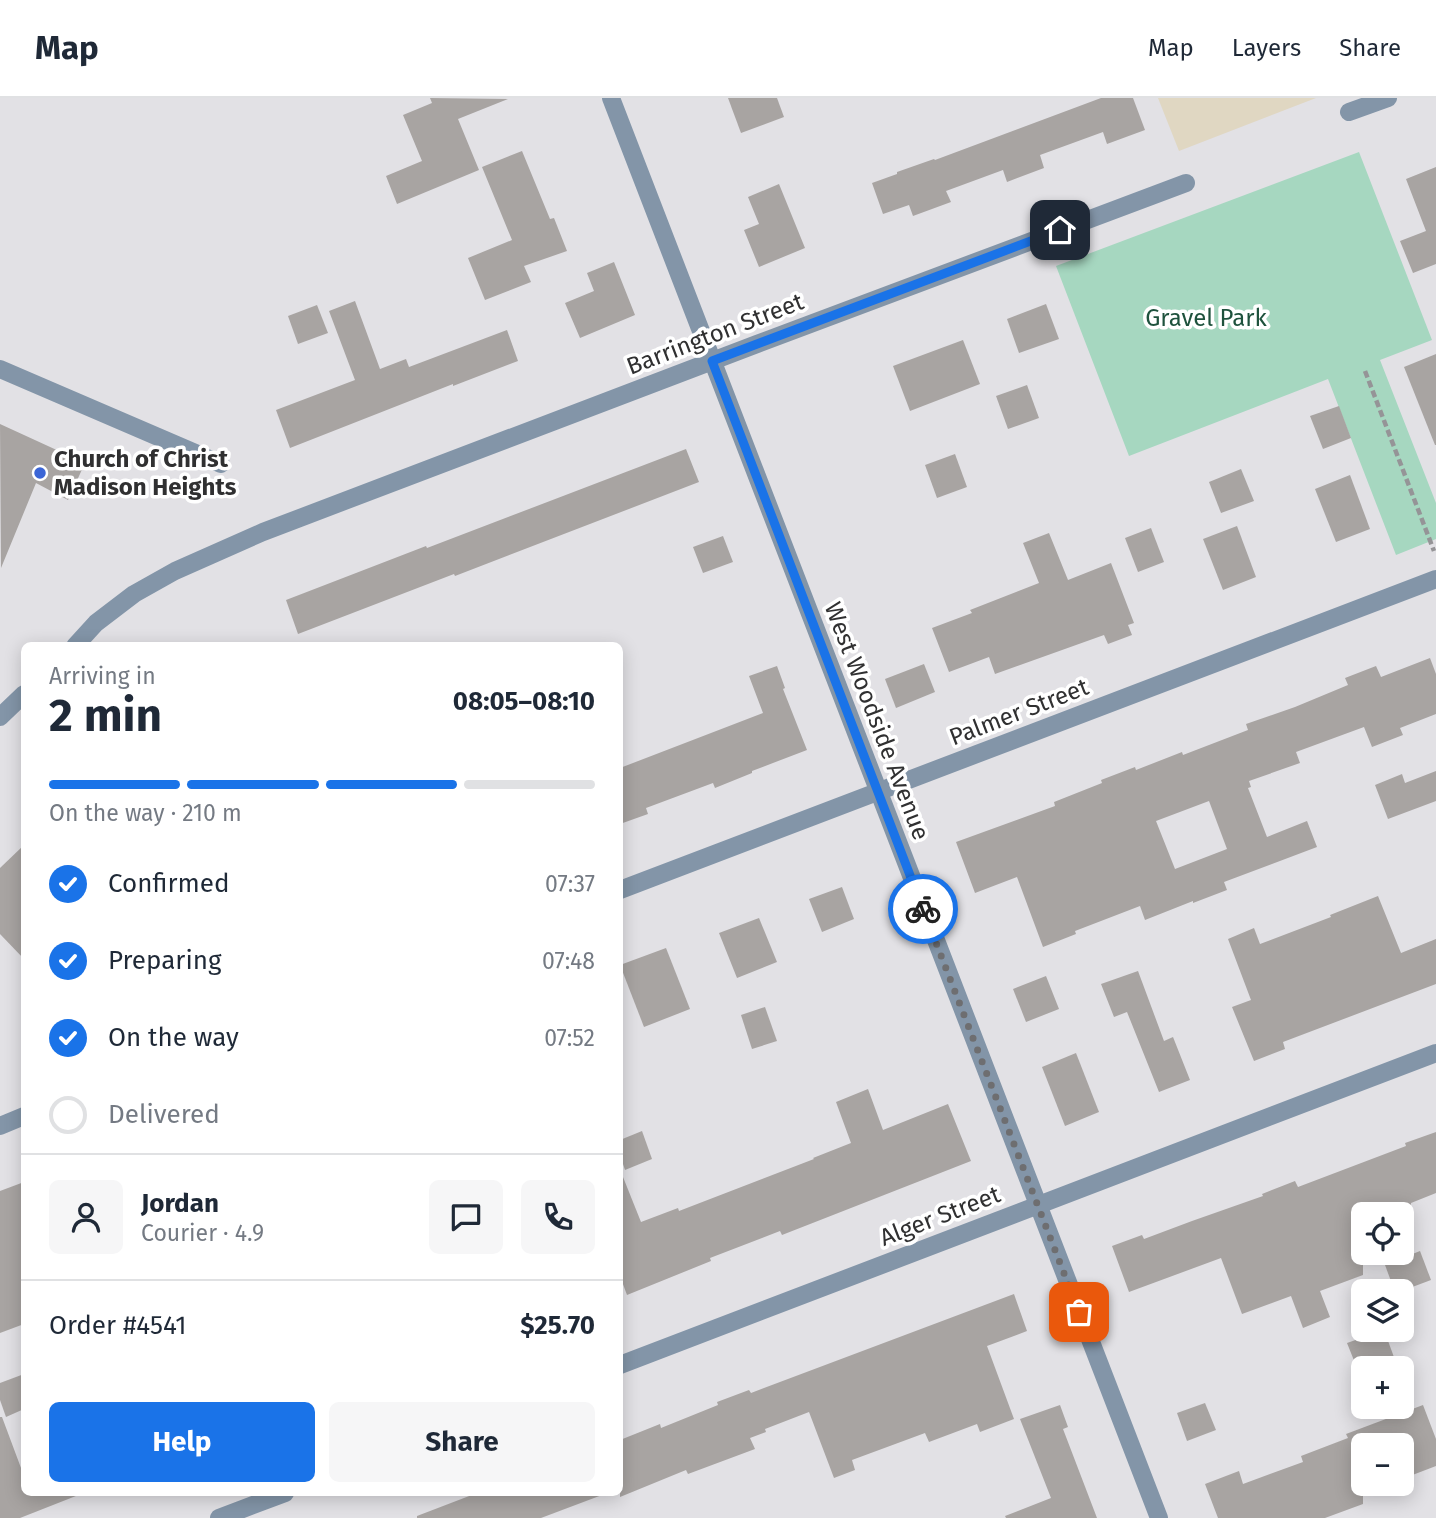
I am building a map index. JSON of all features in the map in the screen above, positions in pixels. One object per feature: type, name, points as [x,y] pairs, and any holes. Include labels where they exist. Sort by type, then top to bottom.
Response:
[{"type":"street","name":"West Woodside Avenue","points":[[611,98],[1159,1518]]},
{"type":"street","points":[[1349,112],[1388,98]]},
{"type":"street","name":"Barrington Street","points":[[79,642],[96,623],[134,594],[175,571],[263,532],[1186,183]]},
{"type":"street","points":[[0,369],[221,464]]},
{"type":"street","name":"Palmer Street","points":[[623,889],[1436,579]]},
{"type":"street","points":[[0,717],[21,697]]},
{"type":"street","name":"Alger Street","points":[[623,1364],[1436,1054]]},
{"type":"street","points":[[0,1126],[21,1117]]},
{"type":"street","points":[[219,1518],[277,1496]]},
{"type":"path","points":[[1365,371],[1434,551]]},
{"type":"shaded area","points":[[1158,98],[1316,98],[1179,151]]},
{"type":"green space","name":"Gravel Park","points":[[1359,152],[1432,340],[1380,360],[1436,503],[1436,539],[1396,555],[1328,379],[1129,456],[1056,266]]},
{"type":"building","points":[[430,98],[508,99],[458,119],[479,170],[397,204],[386,176],[422,161],[403,115],[432,103]]},
{"type":"building","points":[[728,98],[777,98],[784,117],[741,133]]},
{"type":"building","points":[[1101,98],[1133,98],[1145,130],[1107,144],[1103,132],[1040,155],[1044,168],[1007,182],[1003,170],[946,191],[951,202],[913,216],[909,205],[883,214],[872,183]]},
{"type":"building","points":[[522,151],[550,219],[554,218],[567,251],[524,266],[531,282],[485,300],[468,258],[512,240],[482,167]]},
{"type":"building","points":[[1436,167],[1436,264],[1413,273],[1400,241],[1426,231],[1406,179]]},
{"type":"building","points":[[779,184],[805,248],[759,267],[744,230],[759,224],[748,197]]},
{"type":"building","points":[[614,262],[635,315],[580,338],[565,303],[594,291],[587,273]]},
{"type":"building","points":[[355,301],[380,369],[406,359],[409,367],[507,330],[518,361],[290,448],[276,410],[355,380],[329,311]]},
{"type":"building","points":[[1046,304],[1059,339],[1019,353],[1007,319]]},
{"type":"building","points":[[317,305],[328,333],[298,344],[288,316]]},
{"type":"building","points":[[963,340],[980,384],[910,411],[893,366]]},
{"type":"building","points":[[1436,354],[1436,445],[1435,445],[1404,367]]},
{"type":"building","points":[[1027,385],[1039,418],[1008,429],[996,396]]},
{"type":"building","points":[[1339,406],[1351,438],[1323,449],[1310,416]]},
{"type":"building","name":"Church of Christ Madison Heights","points":[[0,424],[85,463],[68,500],[36,483],[1,568]]},
{"type":"building","points":[[686,449],[699,482],[298,634],[286,600]]},
{"type":"building","points":[[955,454],[967,487],[937,498],[925,465]]},
{"type":"building","points":[[1241,469],[1254,501],[1221,513],[1209,482]]},
{"type":"building","points":[[1350,475],[1370,529],[1336,542],[1315,489]]},
{"type":"building","points":[[1237,526],[1256,577],[1223,590],[1203,539]]},
{"type":"building","points":[[1151,528],[1164,562],[1138,572],[1125,538]]},
{"type":"building","points":[[1049,533],[1068,580],[1111,563],[1134,623],[1128,625],[1132,635],[1108,644],[1104,635],[995,674],[989,657],[949,672],[932,628],[1039,583],[1023,543]]},
{"type":"building","points":[[723,536],[733,562],[703,573],[693,547]]},
{"type":"building","points":[[1430,658],[1436,674],[1436,714],[1400,728],[1403,735],[1372,747],[1364,727],[1296,752],[1300,763],[1249,781],[1251,787],[1248,788],[1267,837],[1307,821],[1317,847],[1224,882],[1227,890],[1193,903],[1145,920],[1140,906],[1075,931],[1076,934],[1043,947],[1017,877],[975,893],[956,842],[1055,806],[1054,802],[1102,783],[1101,780],[1182,752],[1183,755],[1248,730],[1246,724],[1348,685],[1345,678],[1376,666],[1381,677]],"holes":[[[1209,801],[1227,849],[1175,869],[1156,821]]]},
{"type":"building","points":[[924,664],[935,692],[896,708],[885,679]]},
{"type":"building","points":[[777,666],[807,750],[715,788],[713,783],[646,808],[648,814],[623,823],[623,767],[763,713],[749,676]]},
{"type":"building","points":[[1436,771],[1436,801],[1388,819],[1375,785],[1402,774],[1405,783]]},
{"type":"building","points":[[21,848],[21,956],[0,934],[0,868]]},
{"type":"building","points":[[842,887],[854,919],[822,932],[809,899]]},
{"type":"building","points":[[1378,896],[1401,953],[1436,939],[1436,984],[1283,1042],[1285,1049],[1254,1061],[1232,1007],[1251,1000],[1228,939],[1254,928],[1260,944]]},
{"type":"building","points":[[759,918],[777,962],[737,978],[719,933]]},
{"type":"building","points":[[666,948],[690,1009],[644,1027],[623,973],[623,964]]},
{"type":"building","points":[[1138,971],[1164,1041],[1173,1037],[1190,1080],[1159,1092],[1127,1012],[1114,1017],[1101,984]]},
{"type":"building","points":[[1046,976],[1059,1009],[1026,1022],[1013,989]]},
{"type":"building","points":[[765,1007],[777,1041],[752,1049],[741,1015]]},
{"type":"building","points":[[1076,1053],[1099,1112],[1065,1126],[1042,1067]]},
{"type":"building","points":[[868,1089],[883,1130],[948,1104],[971,1161],[782,1235],[780,1231],[710,1258],[711,1261],[627,1295],[623,1284],[623,1177],[641,1222],[678,1208],[679,1211],[851,1143],[836,1102]]},
{"type":"building","points":[[642,1131],[652,1159],[625,1170],[623,1139]]},
{"type":"building","points":[[1436,1132],[1436,1193],[1414,1202],[1351,1202],[1351,1265],[1363,1265],[1363,1275],[1320,1291],[1330,1317],[1303,1328],[1291,1296],[1242,1314],[1221,1258],[1129,1292],[1112,1246],[1142,1235],[1144,1239],[1263,1196],[1262,1194],[1295,1181],[1298,1187],[1406,1146],[1405,1143]]},
{"type":"building","points":[[21,1183],[21,1325],[0,1333],[0,1191]]},
{"type":"building","points":[[1420,1251],[1431,1280],[1414,1286],[1414,1279],[1390,1279],[1385,1265],[1414,1265],[1414,1253]]},
{"type":"building","points":[[1014,1294],[1027,1331],[987,1346],[1014,1419],[980,1432],[977,1424],[929,1442],[925,1433],[852,1460],[855,1470],[834,1478],[809,1412],[765,1429],[766,1432],[750,1438],[755,1449],[688,1474],[686,1470],[623,1496],[623,1439],[660,1424],[661,1428],[749,1390],[751,1393]]},
{"type":"building","points":[[1388,1342],[1394,1356],[1352,1356],[1347,1343]]},
{"type":"building","points":[[21,1375],[21,1410],[6,1417],[0,1400],[0,1383]]},
{"type":"building","points":[[1205,1403],[1216,1430],[1187,1441],[1177,1413]]},
{"type":"building","points":[[1060,1405],[1068,1427],[1063,1429],[1097,1518],[1006,1518],[1005,1516],[1051,1498],[1020,1419]]},
{"type":"building","points":[[1423,1405],[1436,1439],[1436,1466],[1414,1474],[1414,1433],[1351,1433],[1351,1496],[1363,1496],[1363,1504],[1325,1518],[1218,1518],[1205,1484],[1239,1471],[1243,1484],[1303,1462],[1301,1456],[1348,1438],[1346,1434],[1386,1419],[1414,1419],[1414,1408]]},
{"type":"building","points":[[2,1417],[21,1468],[21,1496],[76,1496],[20,1518],[0,1518]]},
{"type":"building","points":[[469,1496],[599,1496],[541,1518],[417,1516]]},
{"type":"way so far","points":[[923,909],[1079,1312]]},
{"type":"place","name":"Church of Christ Madison Heights","points":[[40,473]]},
{"type":"route","points":[[923,909],[712,361],[1060,230]]}]
